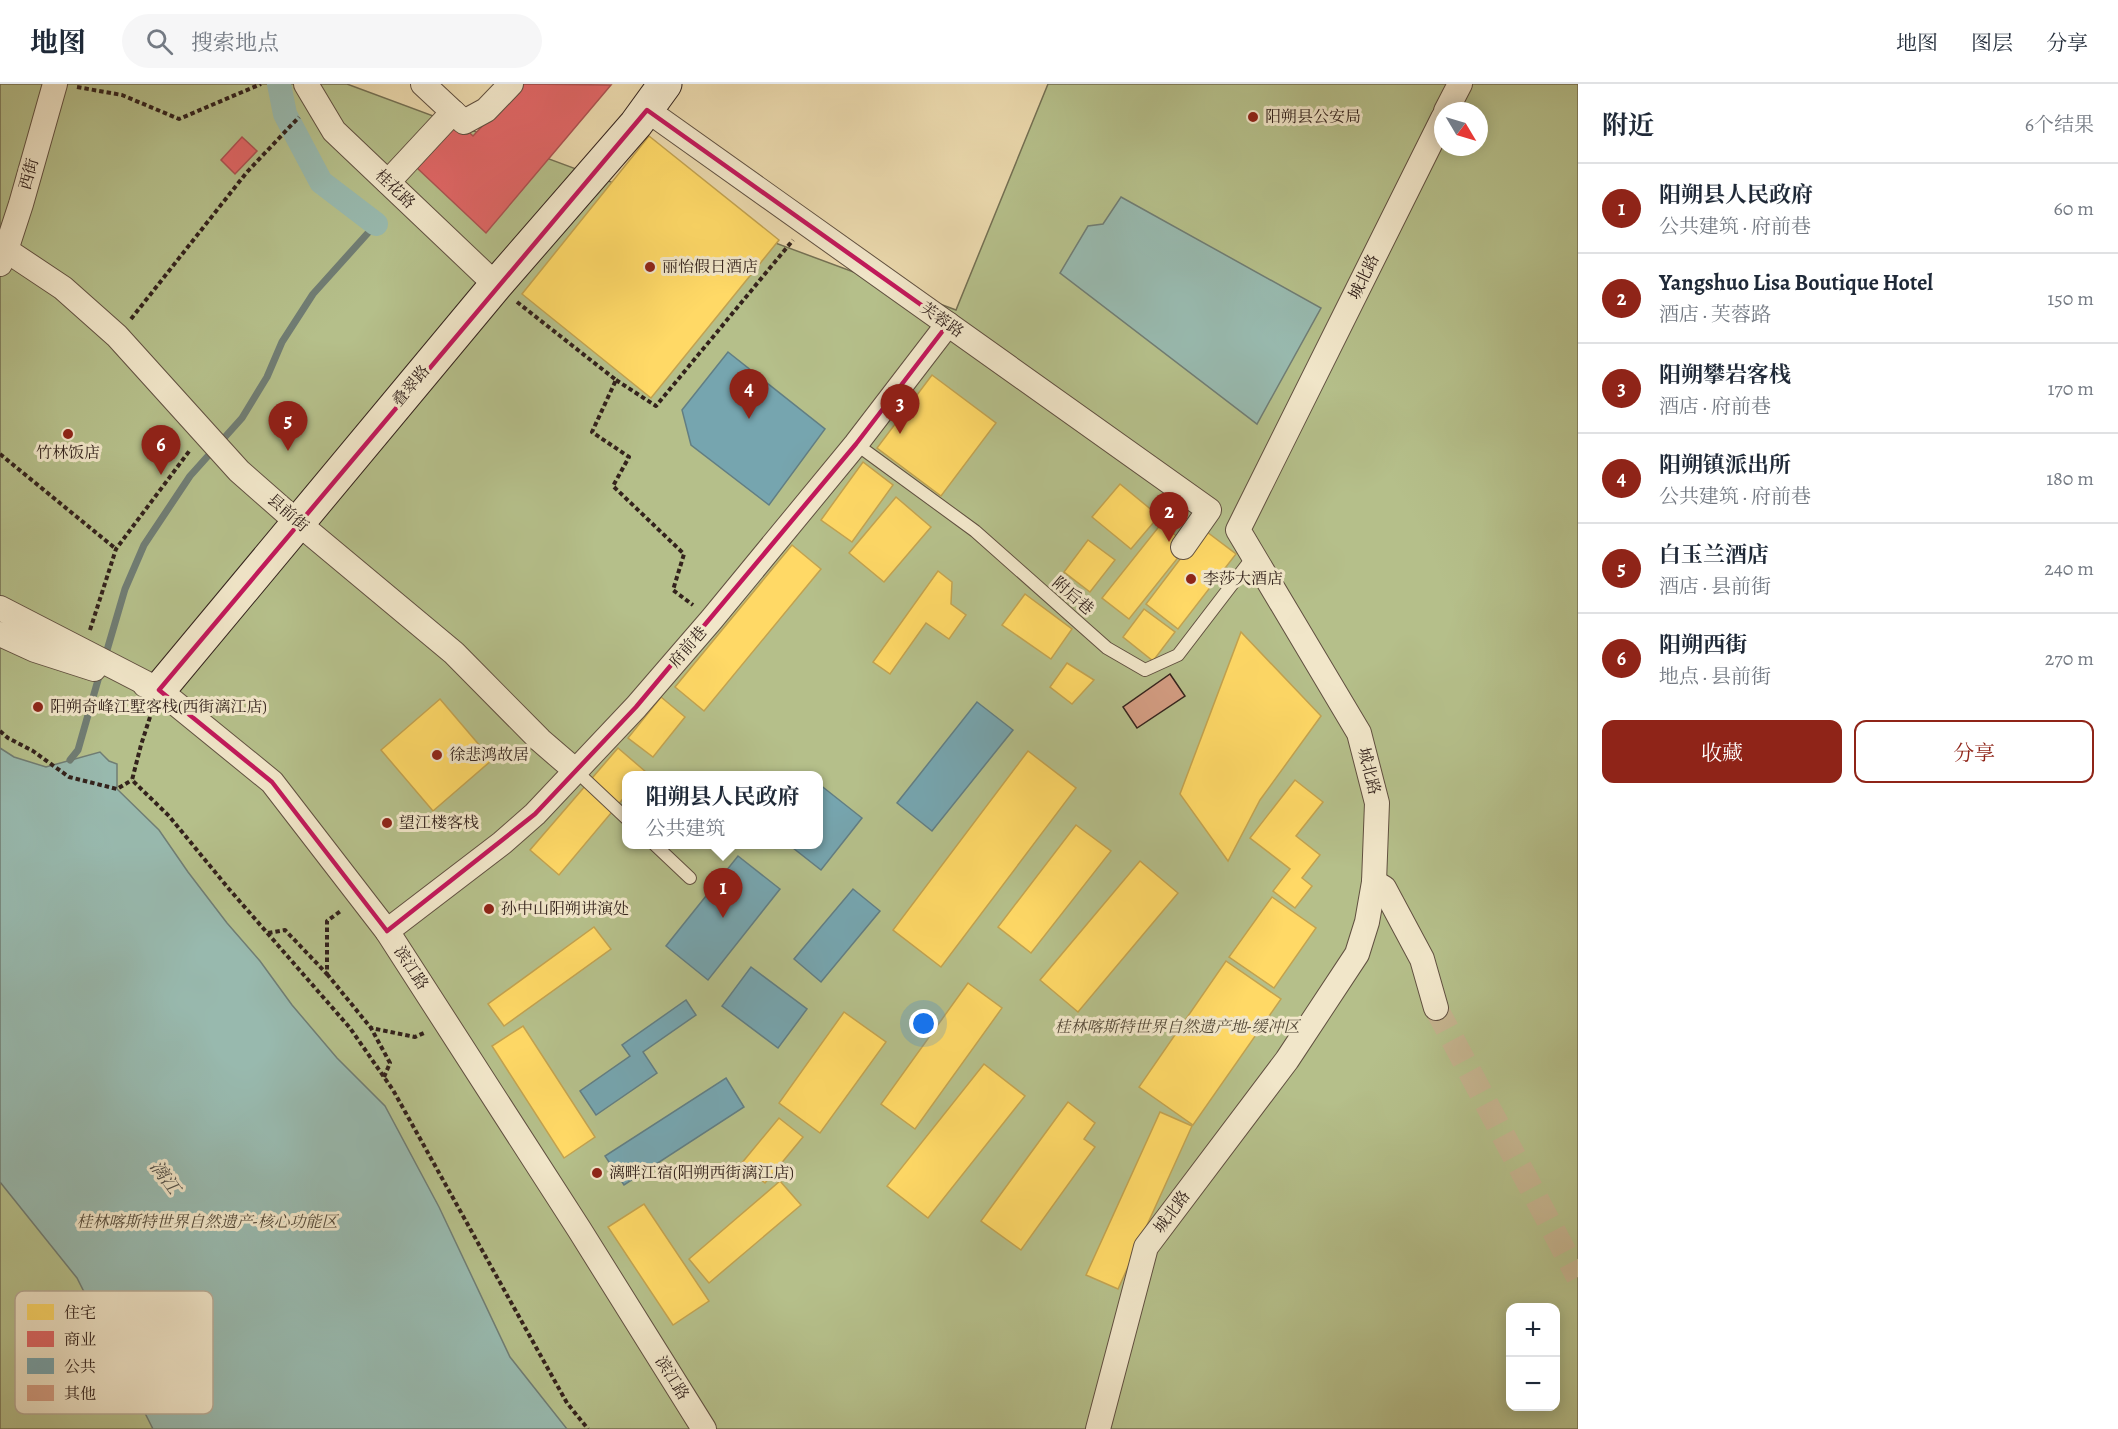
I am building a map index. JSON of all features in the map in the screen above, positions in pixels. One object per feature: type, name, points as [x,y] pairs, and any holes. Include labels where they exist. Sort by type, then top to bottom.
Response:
[{"type":"street","name":"桂花路","points":[[306,84],[334,131],[495,285]]},
{"type":"street","points":[[423,84],[464,122],[486,110],[511,84]]},
{"type":"street","points":[[1451,102],[1460,84]]},
{"type":"street","name":"西街","points":[[3,257],[62,85]]},
{"type":"street","points":[[0,608],[159,690],[656,97],[1204,506],[1184,548]]},
{"type":"street","name":"芙蓉路","points":[[656,97],[807,224],[1238,530]]},
{"type":"street","name":"叠翠路","points":[[159,690],[495,285],[656,97]]},
{"type":"street","points":[[391,185],[453,112]]},
{"type":"street","name":"城北路","points":[[1098,1429],[1146,1246],[1287,1060],[1357,954],[1367,922],[1374,882],[1377,802],[1359,733],[1238,530],[1434,136]]},
{"type":"street","name":"县前街","points":[[3,257],[63,288],[117,336],[239,471],[454,653],[540,740],[576,771]]},
{"type":"street","name":"府前巷","points":[[387,931],[502,843],[535,814],[636,707],[712,619],[856,444],[948,324]]},
{"type":"street","name":"滨江路","points":[[0,634],[35,650],[123,676],[159,690],[272,782],[387,931],[579,1229],[704,1429]]},
{"type":"street","points":[[1374,882],[1383,888],[1422,959],[1436,1008]]},
{"type":"lane","name":"附后巷","points":[[856,444],[975,531],[1107,648],[1145,670],[1178,655],[1253,557]]},
{"type":"lane","points":[[576,771],[622,814]]},
{"type":"lane","points":[[659,849],[690,878]]},
{"type":"path","points":[[62,85],[122,95],[179,119],[260,84]]},
{"type":"path","points":[[117,336],[247,172],[279,139]]},
{"type":"path","points":[[495,285],[615,380],[656,406],[807,224]]},
{"type":"path","points":[[615,380],[592,432],[629,458],[613,486],[684,554],[673,590],[712,619]]},
{"type":"path","points":[[86,666],[116,549],[204,432]]},
{"type":"path","points":[[0,454],[116,549]]},
{"type":"path","points":[[0,731],[69,777],[117,789],[132,780],[141,745]]},
{"type":"path","points":[[132,780],[169,816],[350,1028],[399,1101],[567,1403],[588,1429]]},
{"type":"path","points":[[327,974],[327,921],[361,896]]},
{"type":"path","points":[[268,933],[285,930],[327,974],[371,1028],[390,1063],[384,1078]]},
{"type":"path","points":[[371,1028],[415,1036],[446,1023]]},
{"type":"highlighted area","points":[[647,110],[948,324],[856,444],[636,707],[535,814],[387,931],[272,782],[159,690]]},
{"type":"green space","name":"桂林喀斯特世界自然遗产地-缓冲区","points":[[0,84],[347,84],[956,310],[1048,84],[1578,84],[1578,1429],[0,1429]]},
{"type":"water","points":[[1121,197],[1321,308],[1257,424],[1060,273],[1088,226],[1103,224]]},
{"type":"water","name":"桂林喀斯特世界自然遗产-核心功能区","points":[[0,748],[14,757],[46,767],[100,752],[109,761],[117,764],[117,789],[159,830],[188,872],[260,961],[292,1005],[337,1058],[385,1106],[439,1207],[510,1357],[567,1429],[153,1429],[145,1414],[213,1414],[213,1291],[84,1291],[77,1278],[0,1182]]},
{"type":"building: 住宅","name":"丽怡假日酒店","points":[[649,136],[779,240],[651,398],[522,294]]},
{"type":"building: 住宅","points":[[932,375],[996,423],[941,496],[877,448]]},
{"type":"building: 住宅","points":[[863,462],[893,485],[852,542],[821,520]]},
{"type":"building: 住宅","points":[[1120,484],[1159,516],[1131,549],[1092,517]]},
{"type":"building: 住宅","points":[[896,497],[931,527],[884,582],[849,553]]},
{"type":"building: 住宅","points":[[1161,524],[1188,545],[1129,619],[1102,598]]},
{"type":"building: 住宅","name":"李莎大酒店","points":[[1203,529],[1236,554],[1178,629],[1146,604]]},
{"type":"building: 住宅","points":[[1088,540],[1115,560],[1090,592],[1064,572]]},
{"type":"building: 住宅","points":[[792,545],[821,569],[704,711],[675,687]]},
{"type":"building: 住宅","points":[[938,571],[952,582],[951,604],[966,615],[949,639],[926,623],[890,674],[873,662]]},
{"type":"building: 住宅","points":[[1025,594],[1072,629],[1051,659],[1002,625]]},
{"type":"building: 住宅","points":[[1144,609],[1175,632],[1153,661],[1123,637]]},
{"type":"building: 住宅","points":[[1241,632],[1321,716],[1260,800],[1228,861],[1180,794]]},
{"type":"building: 住宅","points":[[1067,663],[1094,680],[1072,704],[1050,687]]},
{"type":"building: 住宅","points":[[661,697],[685,717],[653,757],[628,738]]},
{"type":"building: 住宅","name":"徐悲鸿故居","points":[[440,699],[492,760],[433,811],[381,750]]},
{"type":"building: 住宅","points":[[618,748],[645,771],[622,771],[622,800],[559,875],[530,850]]},
{"type":"building: 住宅","points":[[1028,751],[1076,788],[941,967],[893,930]]},
{"type":"building: 住宅","points":[[1295,780],[1323,802],[1296,836],[1320,855],[1302,878],[1312,886],[1295,908],[1273,891],[1290,869],[1250,838]]},
{"type":"building: 住宅","points":[[1076,825],[1111,851],[1031,953],[998,927]]},
{"type":"building: 住宅","points":[[1140,861],[1178,893],[1078,1012],[1040,980]]},
{"type":"building: 住宅","points":[[1272,897],[1316,928],[1274,988],[1229,957]]},
{"type":"building: 住宅","points":[[594,927],[611,949],[504,1026],[488,1004]]},
{"type":"building: 住宅","points":[[1226,961],[1281,999],[1193,1125],[1139,1087]]},
{"type":"building: 住宅","points":[[968,983],[1002,1008],[915,1129],[881,1104]]},
{"type":"building: 住宅","points":[[844,1012],[886,1042],[820,1133],[779,1103]]},
{"type":"building: 住宅","points":[[523,1026],[595,1137],[564,1158],[492,1046]]},
{"type":"building: 住宅","points":[[984,1064],[1025,1096],[928,1218],[887,1186]]},
{"type":"building: 住宅","points":[[1068,1102],[1095,1123],[1084,1139],[1095,1147],[1021,1250],[981,1221]]},
{"type":"building: 住宅","points":[[1160,1112],[1192,1126],[1118,1289],[1086,1275]]},
{"type":"building: 住宅","points":[[779,1118],[803,1137],[765,1183],[741,1164]]},
{"type":"building: 住宅","points":[[780,1181],[801,1205],[709,1283],[689,1259]]},
{"type":"building: 住宅","points":[[644,1204],[709,1301],[673,1325],[608,1227]]},
{"type":"building: 商业","points":[[522,84],[611,85],[486,233],[416,167],[458,122],[473,136]]},
{"type":"building: 商业","points":[[242,137],[257,151],[235,174],[221,160]]},
{"type":"building: 公共","points":[[728,352],[825,429],[769,505],[691,445],[682,410]]},
{"type":"building: 公共","points":[[977,702],[1013,730],[932,831],[897,803]]},
{"type":"building: 公共","points":[[823,787],[862,818],[821,870],[794,849],[823,849]]},
{"type":"building: 公共","points":[[738,856],[780,889],[708,980],[666,946]]},
{"type":"building: 公共","points":[[853,889],[880,911],[821,982],[794,959]]},
{"type":"building: 公共","points":[[751,967],[807,1009],[778,1048],[722,1006]]},
{"type":"building: 公共","points":[[686,1000],[696,1015],[643,1052],[657,1073],[596,1115],[580,1091],[630,1056],[622,1045]]},
{"type":"building: 公共","points":[[726,1078],[744,1107],[624,1185],[605,1156]]},
{"type":"building: 其他","points":[[1170,674],[1185,696],[1137,728],[1123,707]]},
{"type":"waterway","points":[[279,84],[285,114],[321,182],[376,224]]},
{"type":"waterway","points":[[105,657],[125,589],[144,545],[190,476],[242,418],[267,377],[282,342],[313,294],[376,224]]},
{"type":"waterway","points":[[70,760],[78,750],[100,673]]},
{"type":"tunnel","points":[[1436,1008],[1578,1277]]},
{"type":"place","name":"阳朔县公安局","points":[[1253,117]]},
{"type":"place","name":"丽怡假日酒店","points":[[650,267]]},
{"type":"place","name":"阳朔镇派出所","points":[[749,419]]},
{"type":"place","name":"竹林饭店","points":[[68,434]]},
{"type":"place","name":"阳朔攀岩客栈","points":[[900,434]]},
{"type":"place","name":"白玉兰酒店","points":[[288,451]]},
{"type":"place","name":"阳朔西街","points":[[161,475]]},
{"type":"place","name":"Yangshuo Lisa Boutique Hotel","points":[[1169,542]]},
{"type":"place","name":"李莎大酒店","points":[[1191,579]]},
{"type":"place","name":"阳朔奇峰江墅客栈(西街漓江店)","points":[[38,707]]},
{"type":"place","name":"徐悲鸿故居","points":[[437,755]]},
{"type":"place","name":"望江楼客栈","points":[[387,823]]},
{"type":"place","name":"孙中山阳朔讲演处","points":[[489,909]]},
{"type":"place","name":"阳朔县人民政府","points":[[723,918]]},
{"type":"place","name":"漓畔江宿(阳朔西街漓江店)","points":[[597,1173]]},
{"type":"water label","name":"漓江","points":[[165,1177]]}]
